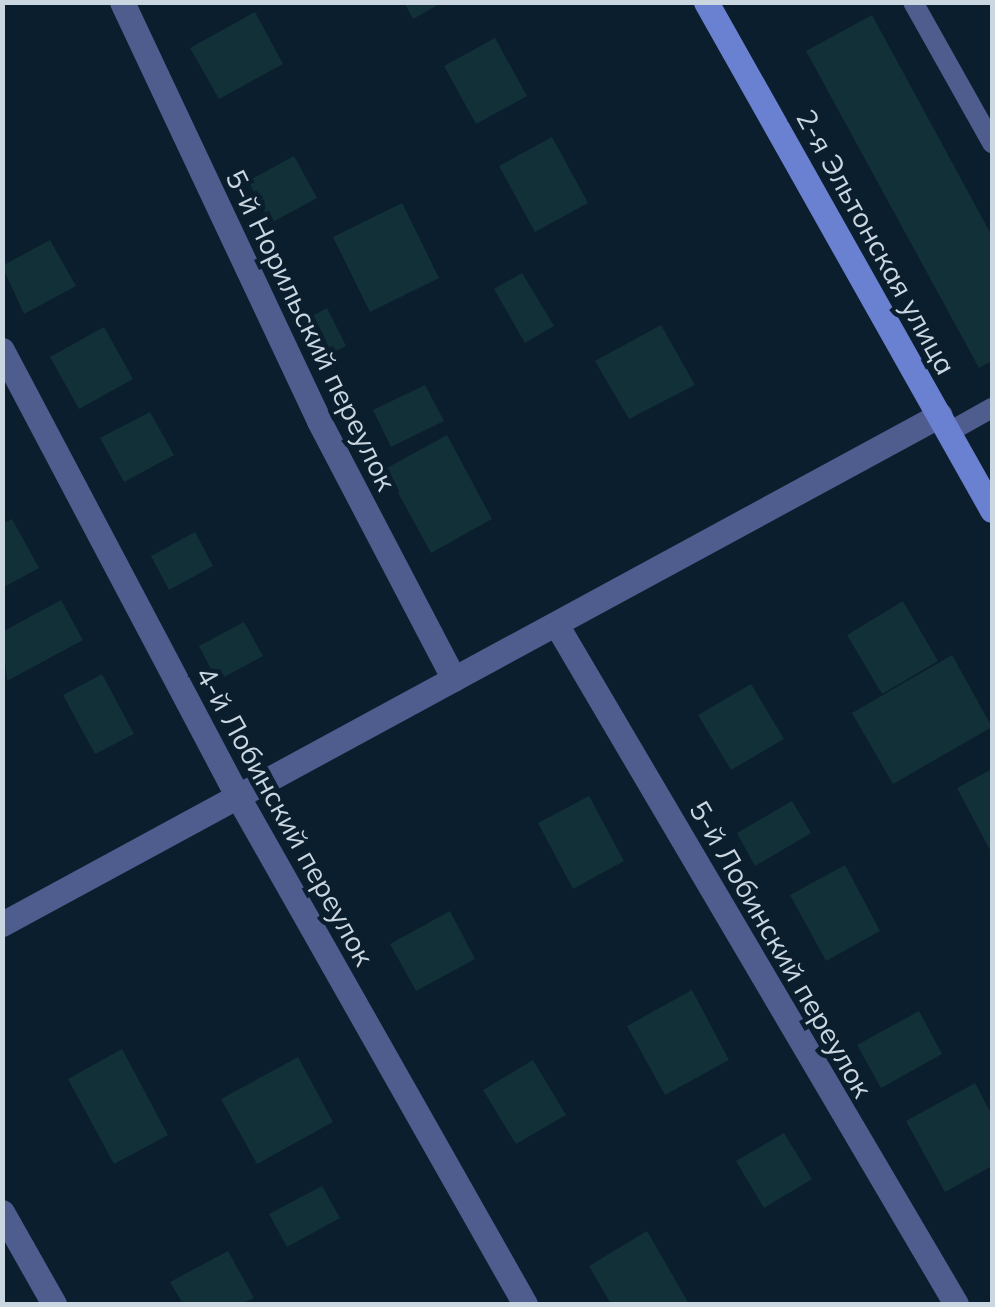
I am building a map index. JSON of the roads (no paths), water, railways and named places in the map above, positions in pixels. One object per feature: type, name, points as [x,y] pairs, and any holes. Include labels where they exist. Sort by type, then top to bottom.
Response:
[{"type":"street","name":"5-й Норильский переулок","points":[[122,2],[319,421],[454,679]]},
{"type":"street","name":"2-я Эльтонская улица","points":[[706,2],[992,510]]},
{"type":"street","name":"4-й Лобинский переулок","points":[[2,350],[238,797],[526,1304]]},
{"type":"street","points":[[2,924],[556,624],[944,424]]},
{"type":"street","name":"5-й Лобинский переулок","points":[[556,624],[956,1304]]},
{"type":"street","points":[[2,1212],[54,1304]]},
{"type":"lane","points":[[913,2],[992,143]]},
{"type":"lane","points":[[944,424],[992,408]]}]
